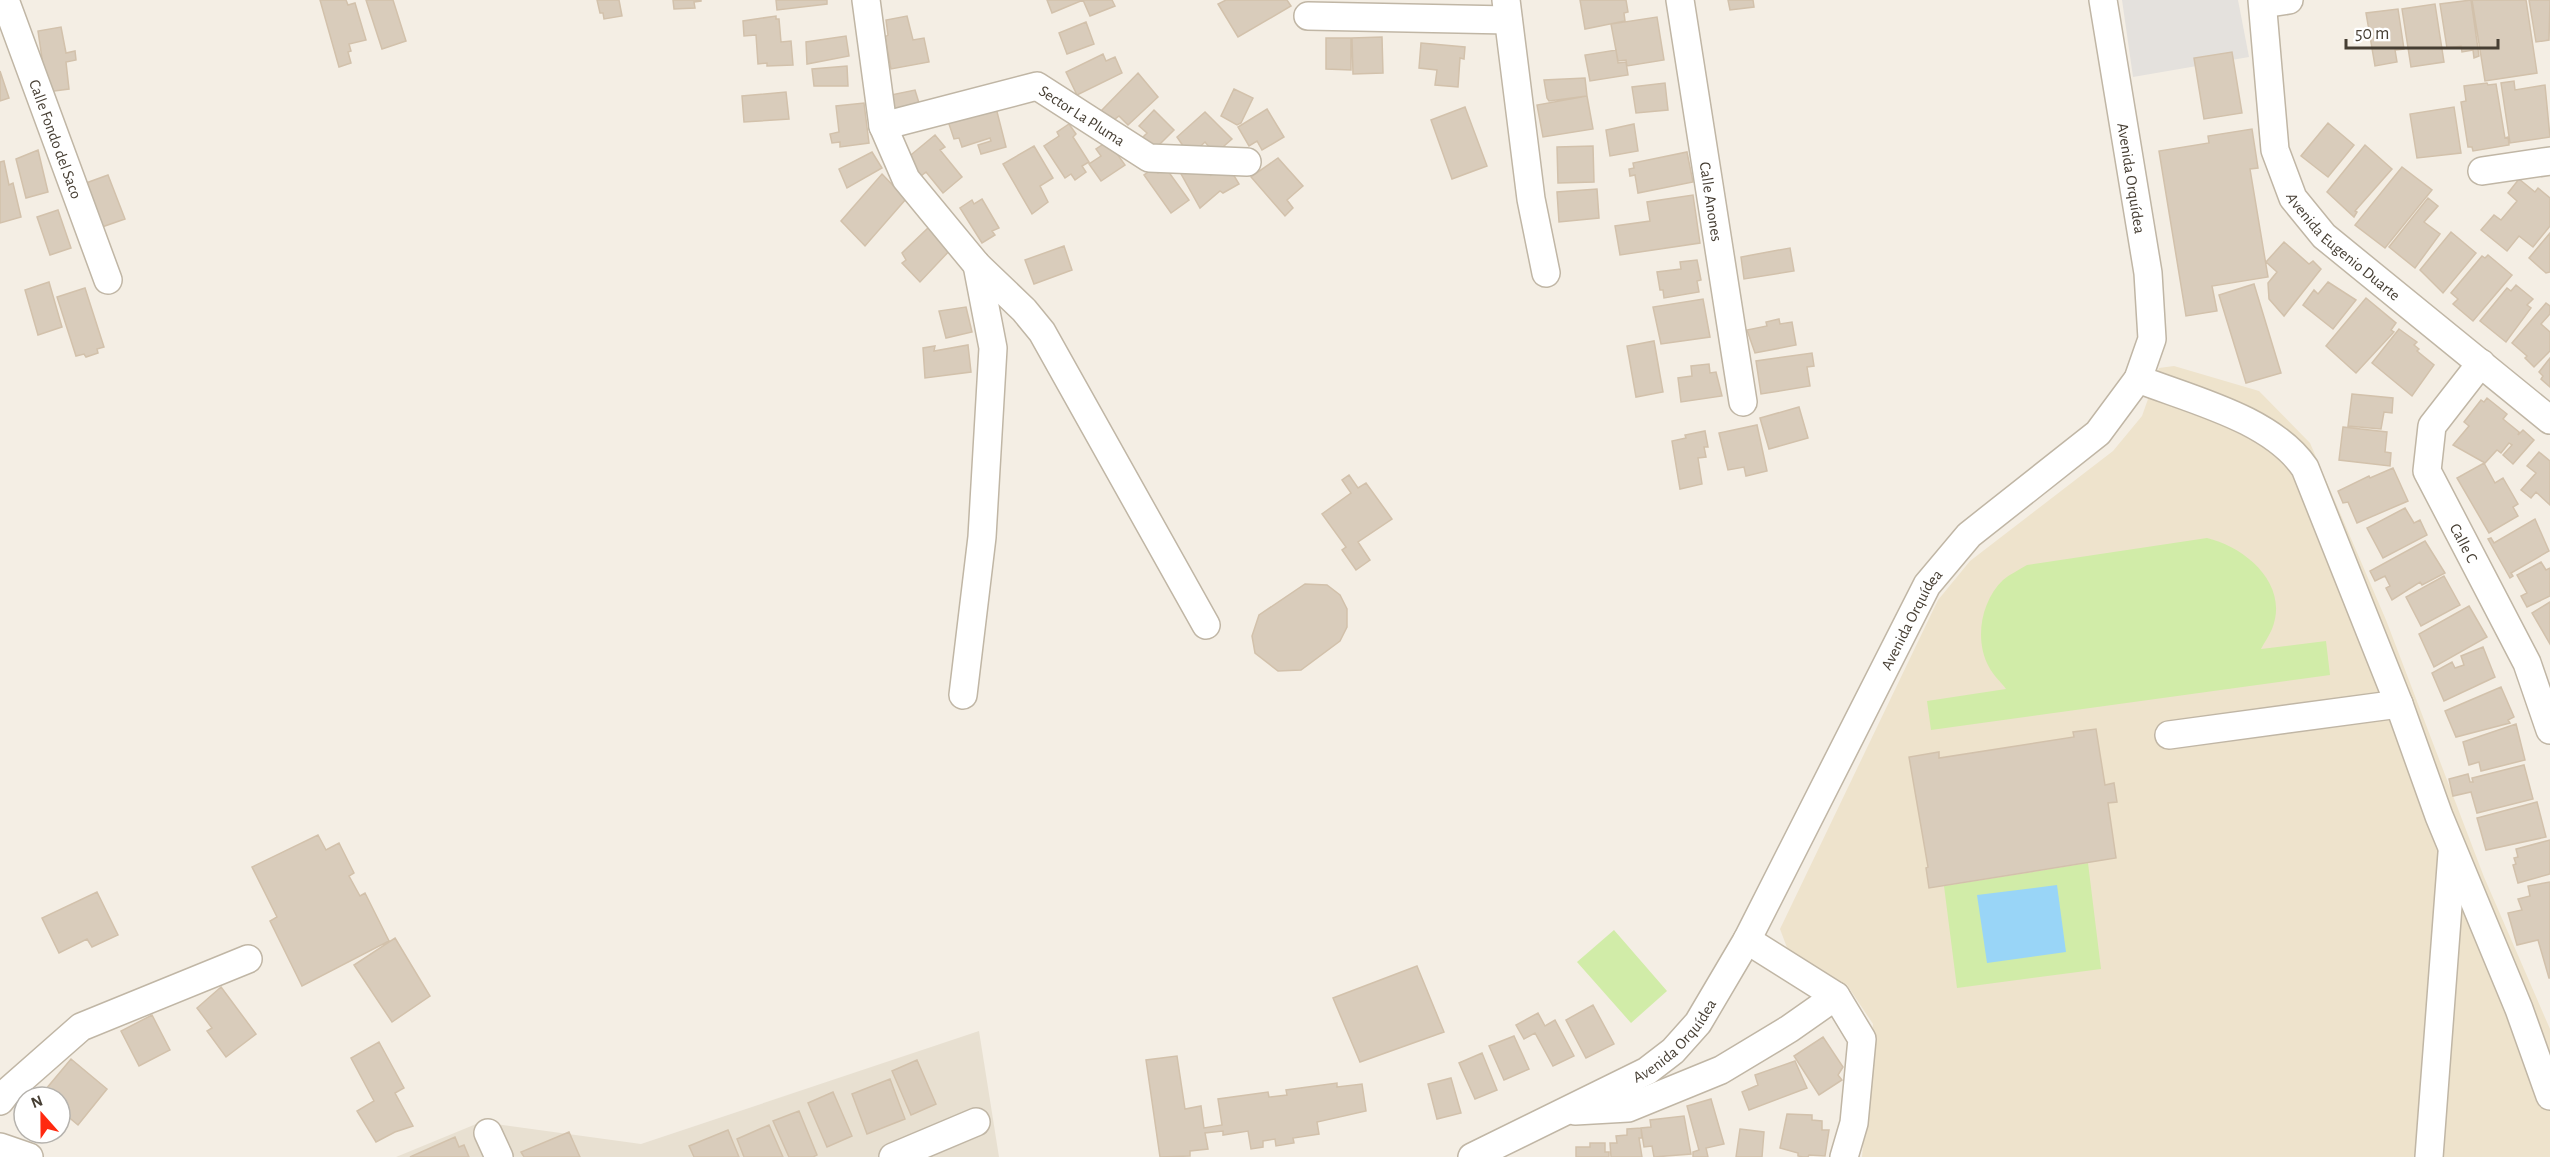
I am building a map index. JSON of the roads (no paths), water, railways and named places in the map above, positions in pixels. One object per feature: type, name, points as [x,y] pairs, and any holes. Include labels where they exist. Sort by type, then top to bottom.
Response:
[{"type":"street","name":"Calle Fondo del Saco","points":[[5,0],[108,280]]},
{"type":"street","points":[[866,0],[883,126],[906,179],[977,265],[1024,310],[1042,332],[1206,625]]},
{"type":"street","name":"Calle Anones","points":[[1680,0],[1743,402]]},
{"type":"street","name":"Avenida Orquídea","points":[[1472,1157],[1647,1071],[1673,1051],[1698,1023],[1747,940],[1927,585],[1969,535],[2098,433],[2138,379],[2152,339],[2148,273],[2103,0]]},
{"type":"street","name":"Avenida Eugenio Duarte","points":[[2271,1],[2275,150],[2293,198],[2324,236],[2550,420]]},
{"type":"street","points":[[1308,16],[1507,10],[1531,199],[1546,273]]},
{"type":"street","name":"Sector La Pluma","points":[[883,126],[1037,86],[1149,158],[1247,162]]},
{"type":"street","points":[[2482,171],[2550,162]]},
{"type":"street","points":[[963,694],[982,537],[993,348],[977,265]]},
{"type":"street","name":"Calle C","points":[[2481,363],[2432,426],[2427,471],[2527,663],[2550,730]]},
{"type":"street","points":[[2138,379],[2268,432],[2294,451],[2305,468],[2519,1009],[2550,1096]]},
{"type":"street","points":[[2169,735],[2399,704]]},
{"type":"street","points":[[2429,1157],[2453,847]]},
{"type":"street","points":[[1747,940],[1836,996],[1862,1039],[1854,1122],[1844,1157]]},
{"type":"street","points":[[0,1101],[7,1092],[81,1027],[248,959]]},
{"type":"street","points":[[1562,1112],[1628,1108],[1721,1070],[1789,1029],[1836,996]]},
{"type":"street","points":[[893,1157],[976,1122]]},
{"type":"street","points":[[488,1132],[499,1157]]},
{"type":"street","points":[[0,1147],[29,1157]]},
{"type":"water","points":[[2057,885],[2066,952],[1987,963],[1977,895]]}]
